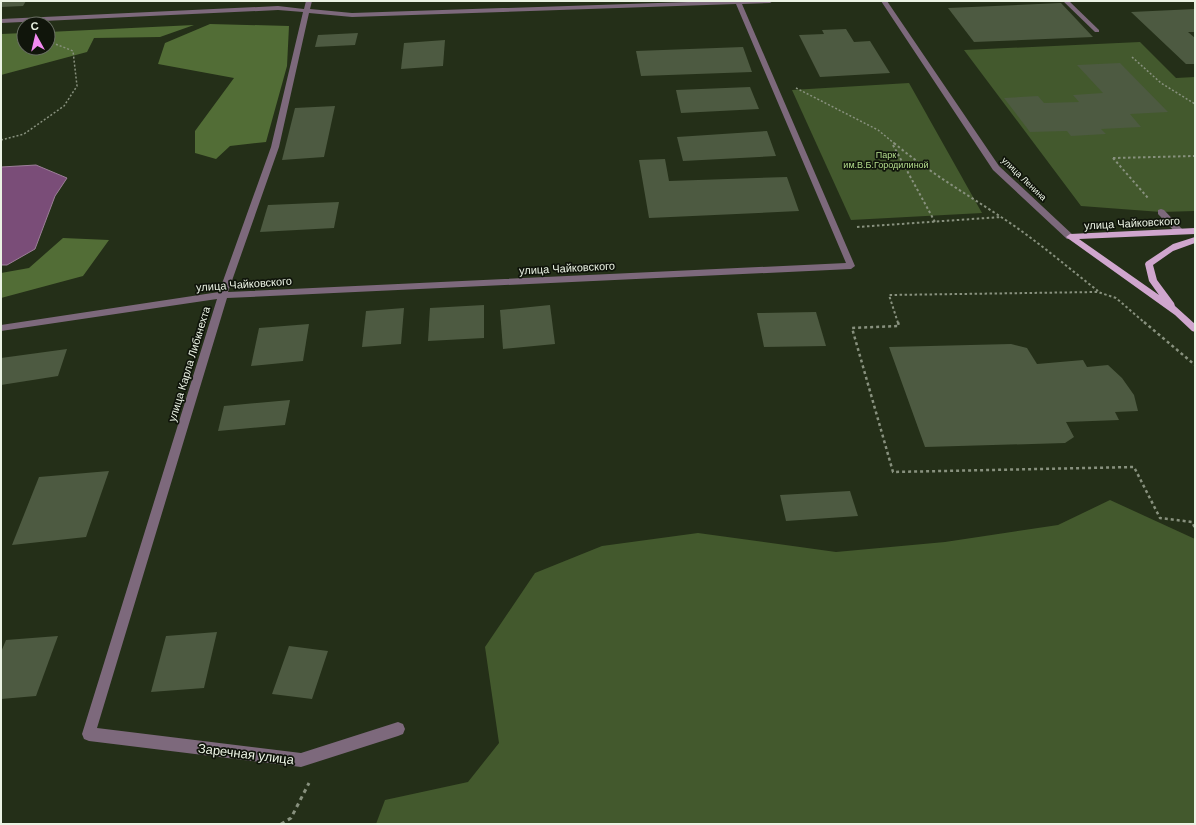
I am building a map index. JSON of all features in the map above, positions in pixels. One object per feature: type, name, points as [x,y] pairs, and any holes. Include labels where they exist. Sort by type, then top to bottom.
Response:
[{"type":"main road","name":"улица Чайковского","points":[[1070,237],[1195,231]]},
{"type":"main road","name":"улица Ленина","points":[[1070,237],[1178,313],[1195,329]]},
{"type":"main road","points":[[1178,313],[1153,281],[1149,264],[1162,254],[1184,242],[1195,240]]},
{"type":"street","name":"улица Карла Либкнехта","points":[[89,734],[223,295],[275,147],[309,1]]},
{"type":"street","points":[[1,21],[278,8],[352,15],[770,1]]},
{"type":"street","name":"улица Ленина","points":[[884,1],[996,168],[1070,237]]},
{"type":"street","points":[[1066,1],[1097,32]]},
{"type":"street","name":"улица Чайковского","points":[[1,328],[223,295],[851,266],[738,2]]},
{"type":"street","points":[[1161,212],[1180,232]]},
{"type":"street","name":"Заречная улица","points":[[89,734],[301,760],[398,729]]},
{"type":"path","points":[[1,140],[24,134],[64,106],[77,86],[73,51],[56,44]]},
{"type":"path","points":[[1132,57],[1161,83],[1195,104]]},
{"type":"path","points":[[769,74],[878,130],[953,187],[1002,217],[1027,235],[1098,292]]},
{"type":"path","points":[[892,142],[935,222]]},
{"type":"path","points":[[1161,212],[1112,158],[1195,156]]},
{"type":"path","points":[[834,226],[861,227],[1002,217]]},
{"type":"path","points":[[1195,365],[1116,298],[1098,292],[889,295],[899,326],[852,328],[893,472],[1134,467],[1160,518],[1192,522],[1195,528]]},
{"type":"path","points":[[281,824],[291,818],[325,753]]},
{"type":"green space","points":[[210,24],[289,26],[287,66],[266,142],[230,146],[216,159],[195,153],[195,131],[234,78],[158,64],[165,43]]},
{"type":"green space","points":[[194,25],[160,37],[94,38],[87,52],[1,75],[1,34],[16,33],[16,56],[56,56],[56,32]]},
{"type":"green space","points":[[1140,42],[1176,78],[1195,77],[1195,211],[1161,212],[1081,206],[964,50]]},
{"type":"green space","name":"Парк им.В.Б.Городилиной","points":[[909,83],[982,213],[851,220],[792,90]]},
{"type":"green space","points":[[63,238],[109,240],[83,276],[1,298],[1,273],[29,268]]},
{"type":"green space","points":[[1110,500],[1195,539],[1195,824],[376,824],[385,800],[468,782],[499,743],[485,647],[535,573],[602,546],[698,533],[836,552],[945,542],[1058,525]]},
{"type":"shaded area","points":[[36,165],[67,178],[55,196],[35,249],[7,265],[1,265],[1,167]]},
{"type":"building","points":[[1,1],[26,1],[23,6],[1,7]]},
{"type":"building","points":[[1061,3],[1093,37],[974,42],[948,8]]},
{"type":"building","points":[[1195,9],[1195,32],[1188,32],[1195,38],[1195,64],[1186,64],[1131,12]]},
{"type":"building","points":[[846,29],[854,42],[870,41],[890,73],[820,77],[799,35],[824,34],[822,30]]},
{"type":"building","points":[[358,33],[355,45],[315,47],[318,35]]},
{"type":"building","points":[[445,40],[443,66],[401,69],[404,43]]},
{"type":"building","points":[[743,47],[752,72],[641,76],[636,51]]},
{"type":"building","points":[[1120,63],[1168,112],[1130,114],[1141,127],[1101,129],[1106,134],[1071,136],[1067,131],[1030,132],[1004,98],[1038,96],[1044,103],[1079,102],[1073,95],[1103,93],[1077,65]]},
{"type":"building","points":[[750,87],[759,109],[681,113],[676,90]]},
{"type":"building","points":[[335,106],[324,157],[282,160],[295,108]]},
{"type":"building","points":[[767,131],[776,156],[683,161],[677,137]]},
{"type":"building","points":[[665,159],[669,181],[787,177],[799,211],[649,218],[639,160]]},
{"type":"building","points":[[339,202],[334,228],[260,232],[268,205]]},
{"type":"building","points":[[484,305],[484,338],[428,341],[430,308]]},
{"type":"building","points":[[550,305],[555,344],[503,349],[500,310]]},
{"type":"building","points":[[404,308],[401,344],[362,347],[366,311]]},
{"type":"building","points":[[816,312],[826,346],[764,347],[757,313]]},
{"type":"building","points":[[309,324],[303,361],[251,366],[259,328]]},
{"type":"building","points":[[1011,344],[1027,348],[1037,364],[1083,360],[1087,367],[1108,365],[1122,378],[1134,395],[1138,411],[1115,412],[1119,420],[1066,422],[1074,437],[1065,443],[925,447],[889,347]]},
{"type":"building","points":[[67,349],[58,376],[1,385],[1,358]]},
{"type":"building","points":[[290,400],[285,425],[218,431],[224,406]]},
{"type":"building","points":[[109,471],[86,537],[12,545],[39,477]]},
{"type":"building","points":[[850,491],[858,516],[786,521],[780,495]]},
{"type":"building","points":[[217,632],[204,688],[151,692],[166,636]]},
{"type":"building","points":[[58,636],[36,696],[1,699],[1,652],[6,640]]},
{"type":"building","points":[[289,646],[328,651],[312,699],[272,694]]}]
